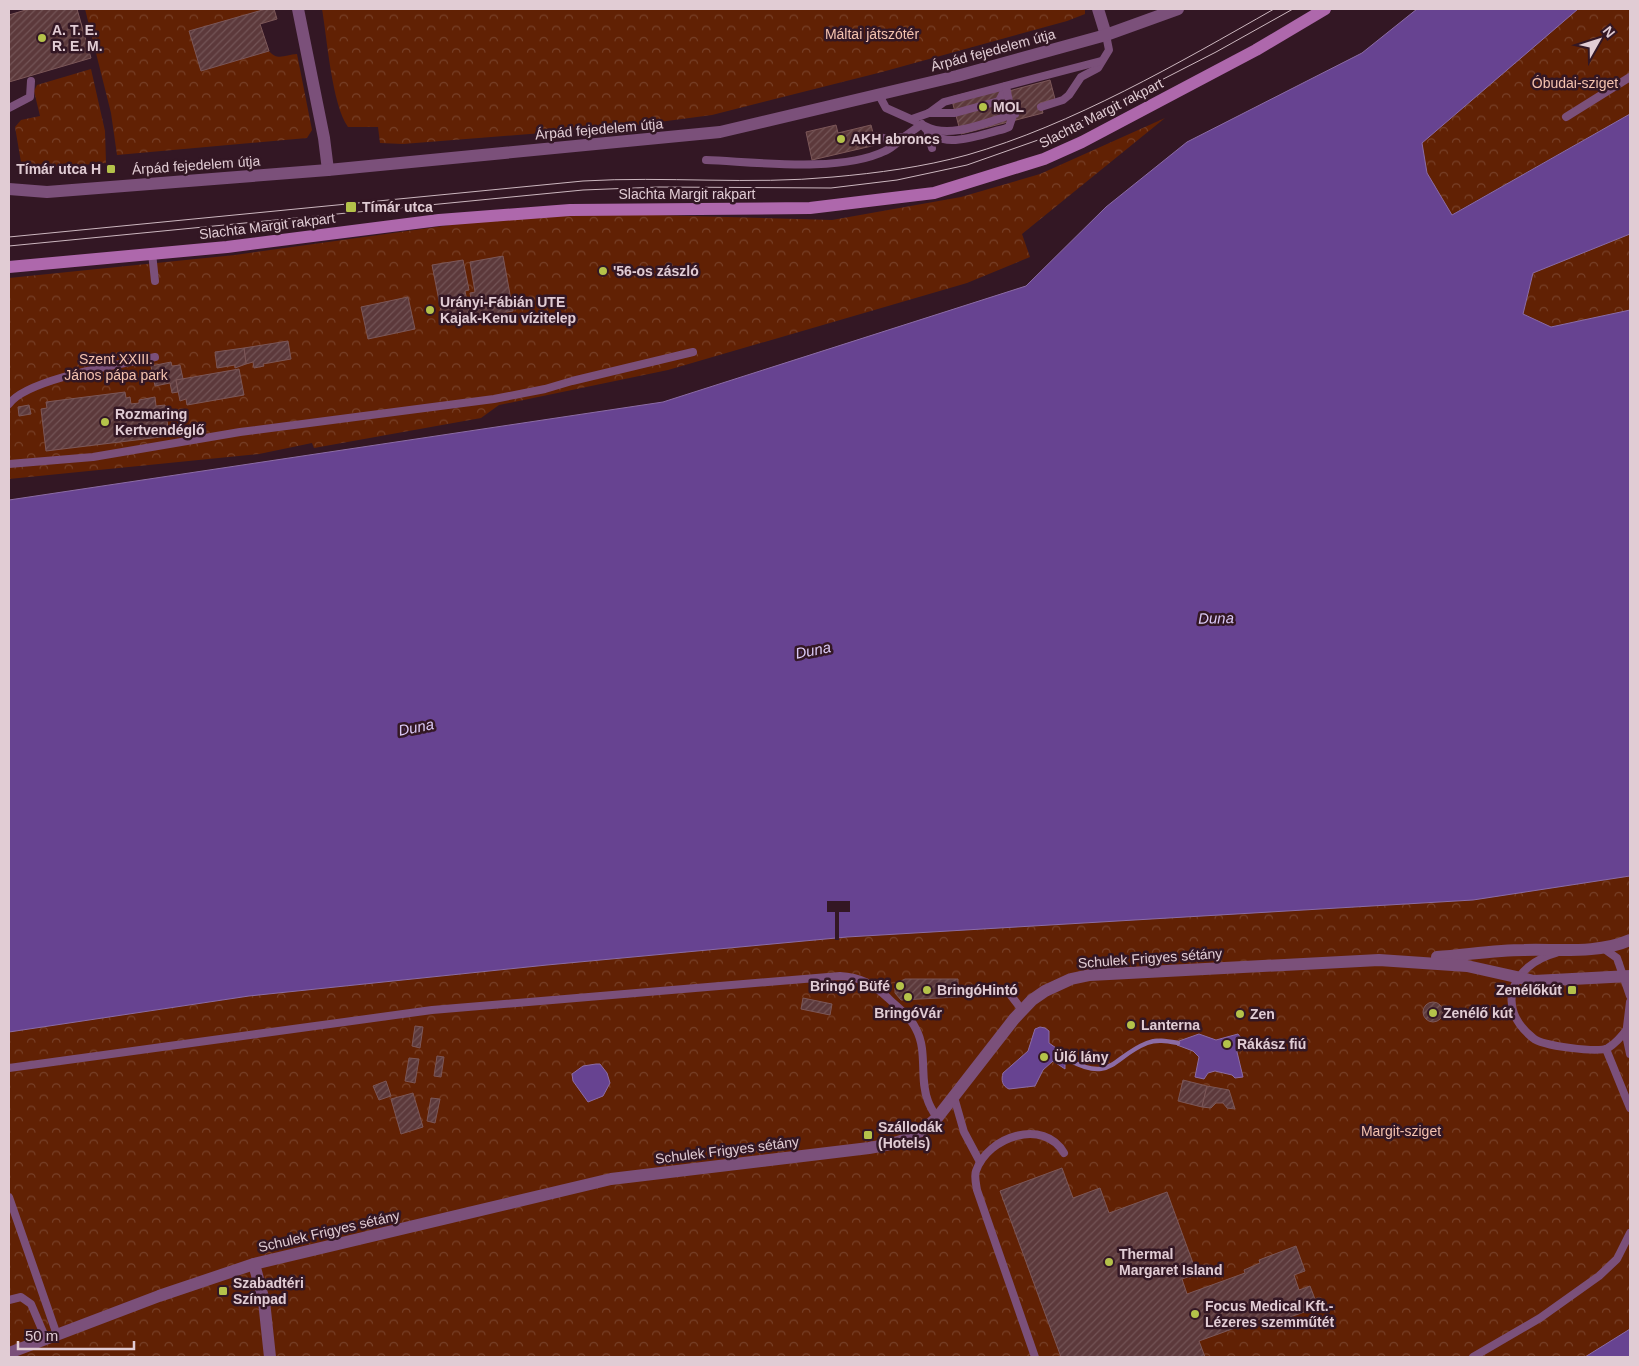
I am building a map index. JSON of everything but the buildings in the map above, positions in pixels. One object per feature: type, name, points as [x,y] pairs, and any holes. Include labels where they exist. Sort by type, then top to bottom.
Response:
[{"type":"main road","name":"Slachta Margit rakpart","points":[[9,267],[227,247],[439,220],[570,210],[810,208],[934,193],[1044,159],[1082,142],[1256,50],[1325,9]]},
{"type":"street","points":[[298,9],[324,138],[328,170]]},
{"type":"street","points":[[1098,9],[1106,35]]},
{"type":"street","name":"Árpád fejedelem útja","points":[[9,185],[47,192],[328,170],[720,132],[957,76],[1106,35],[1178,9]]},
{"type":"street","name":"Schulek Frigyes sétány","points":[[9,1353],[159,1296],[254,1264],[611,1179],[881,1146],[914,1137],[937,1118],[1022,1010],[1045,990],[1071,979],[1090,975],[1402,960],[1523,950],[1567,950],[1627,943]]},
{"type":"street","name":"Schulek Frigyes sétány","points":[[1402,960],[1467,966],[1534,982],[1628,975]]},
{"type":"street","points":[[254,1264],[264,1301],[270,1357]]},
{"type":"lane","points":[[1041,107],[1063,100],[1073,92],[1081,77],[1098,68],[1109,50],[1106,35]]},
{"type":"lane","points":[[912,119],[929,113],[944,102],[1102,61]]},
{"type":"lane","points":[[1566,117],[1630,77]]},
{"type":"lane","points":[[9,108],[30,97],[32,81]]},
{"type":"lane","points":[[929,113],[955,113],[999,101],[1006,86]]},
{"type":"lane","points":[[879,95],[886,108],[900,116],[912,119],[940,140],[964,139],[1010,127],[1013,114],[1006,86]]},
{"type":"lane","points":[[706,160],[821,164],[845,161],[886,150],[904,137],[924,128],[943,132],[956,131],[1013,114]]},
{"type":"lane","points":[[924,128],[932,148]]},
{"type":"lane","points":[[876,136],[887,139],[904,137]]},
{"type":"lane","points":[[152,253],[155,281]]},
{"type":"lane","points":[[9,464],[93,457],[240,432],[494,399],[545,389],[572,380],[693,352]]},
{"type":"lane","points":[[9,404],[16,398],[62,376],[155,357]]},
{"type":"lane","points":[[1602,947],[1617,958],[1628,975],[1630,996]]},
{"type":"lane","points":[[1567,950],[1550,955],[1516,978],[1510,1000],[1518,1022],[1534,1039],[1572,1048],[1606,1049],[1621,1038],[1627,1029]]},
{"type":"lane","points":[[9,1068],[432,1010],[840,976],[856,977],[878,989],[911,1020],[918,1031],[927,1100],[937,1118]]},
{"type":"lane","points":[[1006,989],[1022,1010]]},
{"type":"lane","points":[[1630,1002],[1627,1029],[1630,1054]]},
{"type":"lane","points":[[1606,1049],[1630,1108]]},
{"type":"lane","points":[[954,1097],[964,1132],[980,1162]]},
{"type":"lane","points":[[1035,1357],[977,1190],[975,1173],[987,1151],[1007,1139],[1026,1135],[1045,1135],[1058,1142],[1064,1153]]},
{"type":"lane","points":[[9,1197],[51,1337]]},
{"type":"lane","points":[[1473,1357],[1540,1318],[1599,1276],[1617,1259],[1630,1233]]},
{"type":"lane","points":[[9,1300],[21,1297],[32,1304],[51,1337]]},
{"type":"green space","points":[[85,9],[266,9],[190,31],[201,71],[269,51],[279,57],[297,54],[312,130],[307,138],[117,155],[111,113]]},
{"type":"green space","name":"Máltai játszótér","points":[[322,9],[1085,9],[1085,14],[1067,21],[882,72],[712,115],[629,126],[403,144],[380,143],[378,127],[348,127],[342,117],[334,88]]},
{"type":"green space","name":"Óbudai-sziget","points":[[1578,9],[1630,9],[1630,114],[1451,215],[1427,173],[1422,143]]},
{"type":"green space","points":[[91,69],[105,131],[106,163],[31,169],[22,168],[15,127],[21,120],[40,116],[34,91],[37,85]]},
{"type":"green space","name":"Szent XXIII. János pápa park","points":[[1165,118],[1022,234],[1030,257],[967,283],[668,370],[499,405],[481,418],[314,448],[312,443],[259,454],[9,479],[9,278],[235,255],[544,212],[832,220],[961,197],[1040,174]]},
{"type":"green space","points":[[1630,234],[1630,310],[1550,327],[1523,314],[1533,273]]},
{"type":"green space","name":"Margit-sziget","points":[[1630,876],[1630,1329],[1585,1357],[9,1357],[9,1032],[249,996],[547,965],[847,937],[1473,900]]},
{"type":"water","name":"Duna","points":[[1417,9],[1578,9],[1422,143],[1427,173],[1452,215],[1630,114],[1630,234],[1533,273],[1523,314],[1551,327],[1630,310],[1630,876],[1473,900],[847,937],[547,965],[249,996],[9,1032],[9,500],[663,402],[1026,286],[1106,207],[1187,142],[1362,53]]},
{"type":"water","points":[[1040,1027],[1049,1031],[1049,1043],[1069,1057],[1065,1063],[1065,1069],[1053,1061],[1043,1070],[1035,1086],[1009,1089],[1003,1082],[1003,1073],[1028,1051],[1035,1029]]},
{"type":"water","points":[[1199,1034],[1216,1040],[1238,1034],[1241,1038],[1237,1052],[1243,1077],[1235,1078],[1232,1075],[1215,1071],[1208,1073],[1204,1079],[1195,1077],[1199,1057],[1193,1051],[1177,1045],[1179,1041]]},
{"type":"water","points":[[600,1064],[607,1073],[610,1083],[603,1096],[588,1102],[573,1081],[572,1074],[583,1066]]},
{"type":"water","points":[[1630,1329],[1630,1357],[1585,1357]]},
{"type":"pier","points":[[827,901],[850,901],[850,912],[839,912],[839,940],[835,940],[835,912],[827,912]]},
{"type":"waterway","points":[[1069,1060],[1094,1069],[1103,1068],[1147,1043],[1158,1041],[1178,1043]]},
{"type":"tram line","points":[[9,237],[583,181],[802,179],[867,174],[917,166],[967,155],[1046,127],[1085,110],[1163,71],[1274,9]]},
{"type":"tram line","points":[[9,246],[583,190],[659,187],[831,188],[897,180],[967,165],[1058,133],[1216,52],[1293,9]]},
{"type":"place","name":"A. T. E. R. E. M.","points":[[42,38]]},
{"type":"place","name":"MOL","points":[[983,107]]},
{"type":"place","name":"AKH abroncs","points":[[841,139]]},
{"type":"place","name":"Tímár utca H","points":[[111,169]]},
{"type":"place","name":"Tímár utca","points":[[351,207]]},
{"type":"place","name":"'56-os zászló","points":[[603,271]]},
{"type":"place","name":"Urányi-Fábián UTE Kajak-Kenu vízitelep","points":[[430,310]]},
{"type":"place","name":"Rozmaring Kertvendéglő","points":[[105,422]]},
{"type":"place","name":"Bringó Büfé","points":[[900,986]]},
{"type":"place","name":"BringóHintó","points":[[927,990]]},
{"type":"place","name":"Zenélőkút","points":[[1572,990]]},
{"type":"place","name":"BringóVár","points":[[908,997]]},
{"type":"place","name":"Zenélő kút","points":[[1433,1013]]},
{"type":"place","name":"Zen","points":[[1240,1014]]},
{"type":"place","name":"Lanterna","points":[[1131,1025]]},
{"type":"place","name":"Rákász fiú","points":[[1227,1044]]},
{"type":"place","name":"Ülő lány","points":[[1044,1057]]},
{"type":"place","name":"Szállodák (Hotels)","points":[[868,1135]]},
{"type":"place","name":"Thermal Margaret Island","points":[[1109,1262]]},
{"type":"place","name":"Szabadtéri Színpad","points":[[223,1291]]},
{"type":"place","name":"Focus Medical Kft.- Lézeres szemműtét","points":[[1195,1314]]}]
